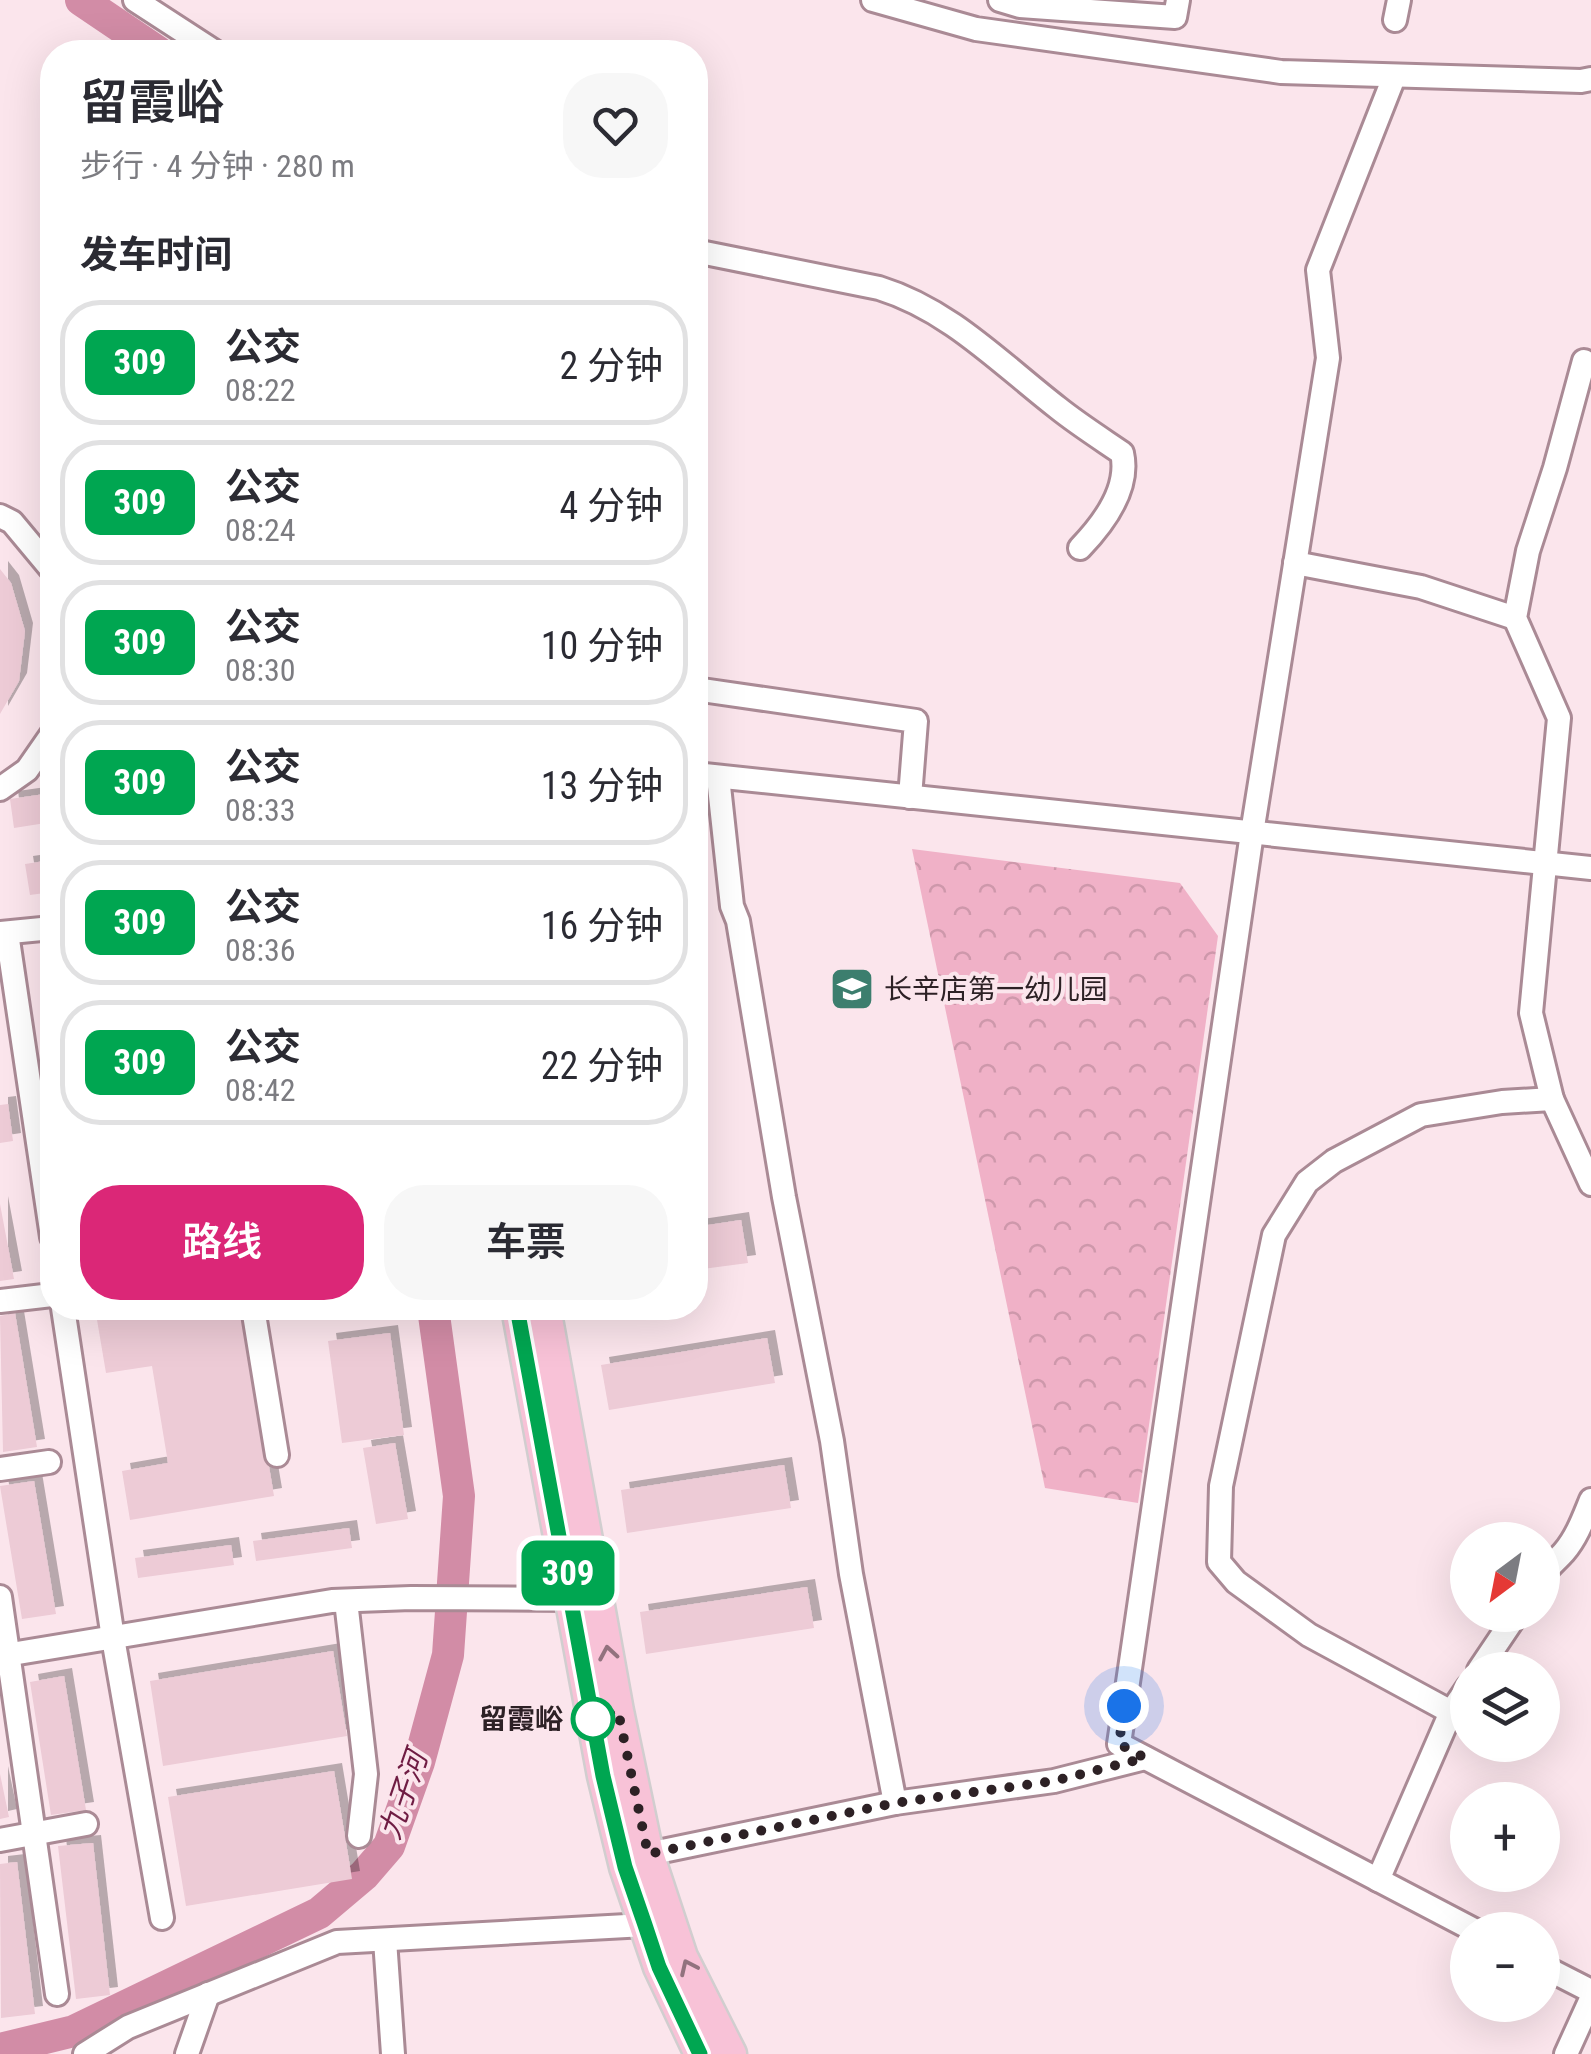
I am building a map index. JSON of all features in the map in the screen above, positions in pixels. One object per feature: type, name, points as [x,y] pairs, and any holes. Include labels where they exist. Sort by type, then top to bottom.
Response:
[{"type":"main road","points":[[519,1320],[603,1776],[625,1867],[659,1967],[700,2054]]},
{"type":"main road","points":[[547,1320],[648,1854],[682,1957],[731,2054]]},
{"type":"street","points":[[135,0],[197,40]]},
{"type":"street","points":[[873,0],[976,29],[1281,72],[1581,81],[1591,78]]},
{"type":"street","points":[[1014,2],[1175,18],[1178,0]]},
{"type":"street","points":[[1394,77],[1318,270],[1328,358],[1252,833],[1119,1744],[1450,1918]]},
{"type":"street","points":[[708,254],[908,297],[939,313],[1058,408],[1122,452],[1126,471],[1111,507],[1103,524],[1080,548]]},
{"type":"street","points":[[1584,361],[1528,551],[1516,618],[1558,718],[1532,1013],[1552,1099],[1591,1184]]},
{"type":"street","points":[[0,516],[12,522],[40,556]]},
{"type":"street","points":[[1295,563],[1421,587],[1516,618]]},
{"type":"street","points":[[708,691],[916,721],[910,797]]},
{"type":"street","points":[[0,788],[27,770],[40,751]]},
{"type":"street","points":[[708,776],[1591,868]]},
{"type":"street","points":[[708,786],[738,922],[784,1197],[832,1441],[851,1574],[895,1803]]},
{"type":"street","points":[[40,929],[4,933],[40,1162]]},
{"type":"street","points":[[1450,1711],[1308,1635],[1236,1582],[1219,1562],[1221,1486],[1274,1234],[1307,1182],[1334,1161],[1422,1115],[1552,1099]]},
{"type":"street","points":[[0,1301],[40,1296]]},
{"type":"street","points":[[65,1320],[112,1638],[162,1918]]},
{"type":"street","points":[[255,1320],[277,1455]]},
{"type":"street","points":[[0,1470],[49,1462]]},
{"type":"street","points":[[1560,1556],[1591,1500]]},
{"type":"street","points":[[0,1597],[4,1656],[57,1994]]},
{"type":"street","points":[[4,1656],[346,1600],[573,1599]]},
{"type":"street","points":[[346,1600],[366,1774],[360,1836]]},
{"type":"street","points":[[1378,1880],[1450,1714]]},
{"type":"street","points":[[648,1854],[895,1803],[1054,1781],[1145,1758]]},
{"type":"street","points":[[0,1840],[86,1824]]},
{"type":"street","points":[[85,2054],[128,2027],[336,1942],[645,1925]]},
{"type":"street","points":[[384,1940],[394,2054]]},
{"type":"street","points":[[1560,1975],[1591,1991]]},
{"type":"street","points":[[187,2054],[208,1994]]},
{"type":"street","points":[[1566,2054],[1591,1999]]},
{"type":"green space","points":[[912,849],[1180,883],[1218,936],[1138,1503],[1045,1488]]},
{"type":"building","points":[[0,569],[11,583],[25,631],[19,681],[0,714]]},
{"type":"building","points":[[40,795],[40,824],[14,828],[10,799]]},
{"type":"building","points":[[40,862],[40,894],[30,895],[25,864]]},
{"type":"building","points":[[8,1104],[13,1141],[0,1143],[0,1105]]},
{"type":"building","points":[[0,1204],[14,1279],[0,1281]]},
{"type":"building","points":[[741,1220],[748,1263],[708,1268],[708,1225]]},
{"type":"building","points":[[15,1313],[37,1447],[3,1452],[0,1316]]},
{"type":"building","points":[[97,1320],[244,1320],[274,1496],[130,1520],[122,1471],[168,1463],[152,1366],[106,1373]]},
{"type":"building","points":[[390,1333],[404,1435],[342,1443],[328,1341]]},
{"type":"building","points":[[767,1338],[775,1383],[609,1410],[601,1365]]},
{"type":"building","points":[[395,1443],[408,1519],[376,1524],[363,1448]]},
{"type":"building","points":[[784,1465],[791,1508],[627,1533],[621,1490]]},
{"type":"building","points":[[34,1481],[56,1614],[22,1619],[0,1486]]},
{"type":"building","points":[[349,1528],[352,1548],[256,1561],[253,1541]]},
{"type":"building","points":[[231,1545],[234,1565],[138,1578],[135,1558]]},
{"type":"building","points":[[807,1587],[814,1628],[646,1654],[640,1612]]},
{"type":"building","points":[[333,1651],[347,1736],[163,1766],[150,1681]]},
{"type":"building","points":[[64,1676],[86,1810],[51,1815],[30,1682]]},
{"type":"building","points":[[334,1771],[352,1879],[186,1906],[168,1797]]},
{"type":"building","points":[[0,1774],[9,1817],[0,1819]]},
{"type":"building","points":[[93,1843],[110,1995],[76,1999],[58,1846]]},
{"type":"building","points":[[17,1862],[35,2014],[1,2018],[0,1864]]},
{"type":"waterway","name":"九子河","points":[[81,0],[140,40]]},
{"type":"waterway","name":"九子河","points":[[0,2049],[74,2031],[319,1913],[364,1875],[389,1846],[419,1762],[448,1655],[459,1496],[435,1320]]},
{"type":"bus line","name":"309","points":[[519,1320],[617,1836],[659,1967],[700,2054]]},
{"type":"place","name":"长辛店第一幼儿园","points":[[852,989]]},
{"type":"place","name":"留霞峪","points":[[593,1719]]},
{"type":"route","points":[[593,1719],[618,1711],[648,1854],[895,1803],[1054,1781],[1145,1758],[1119,1744],[1124,1706]]}]
